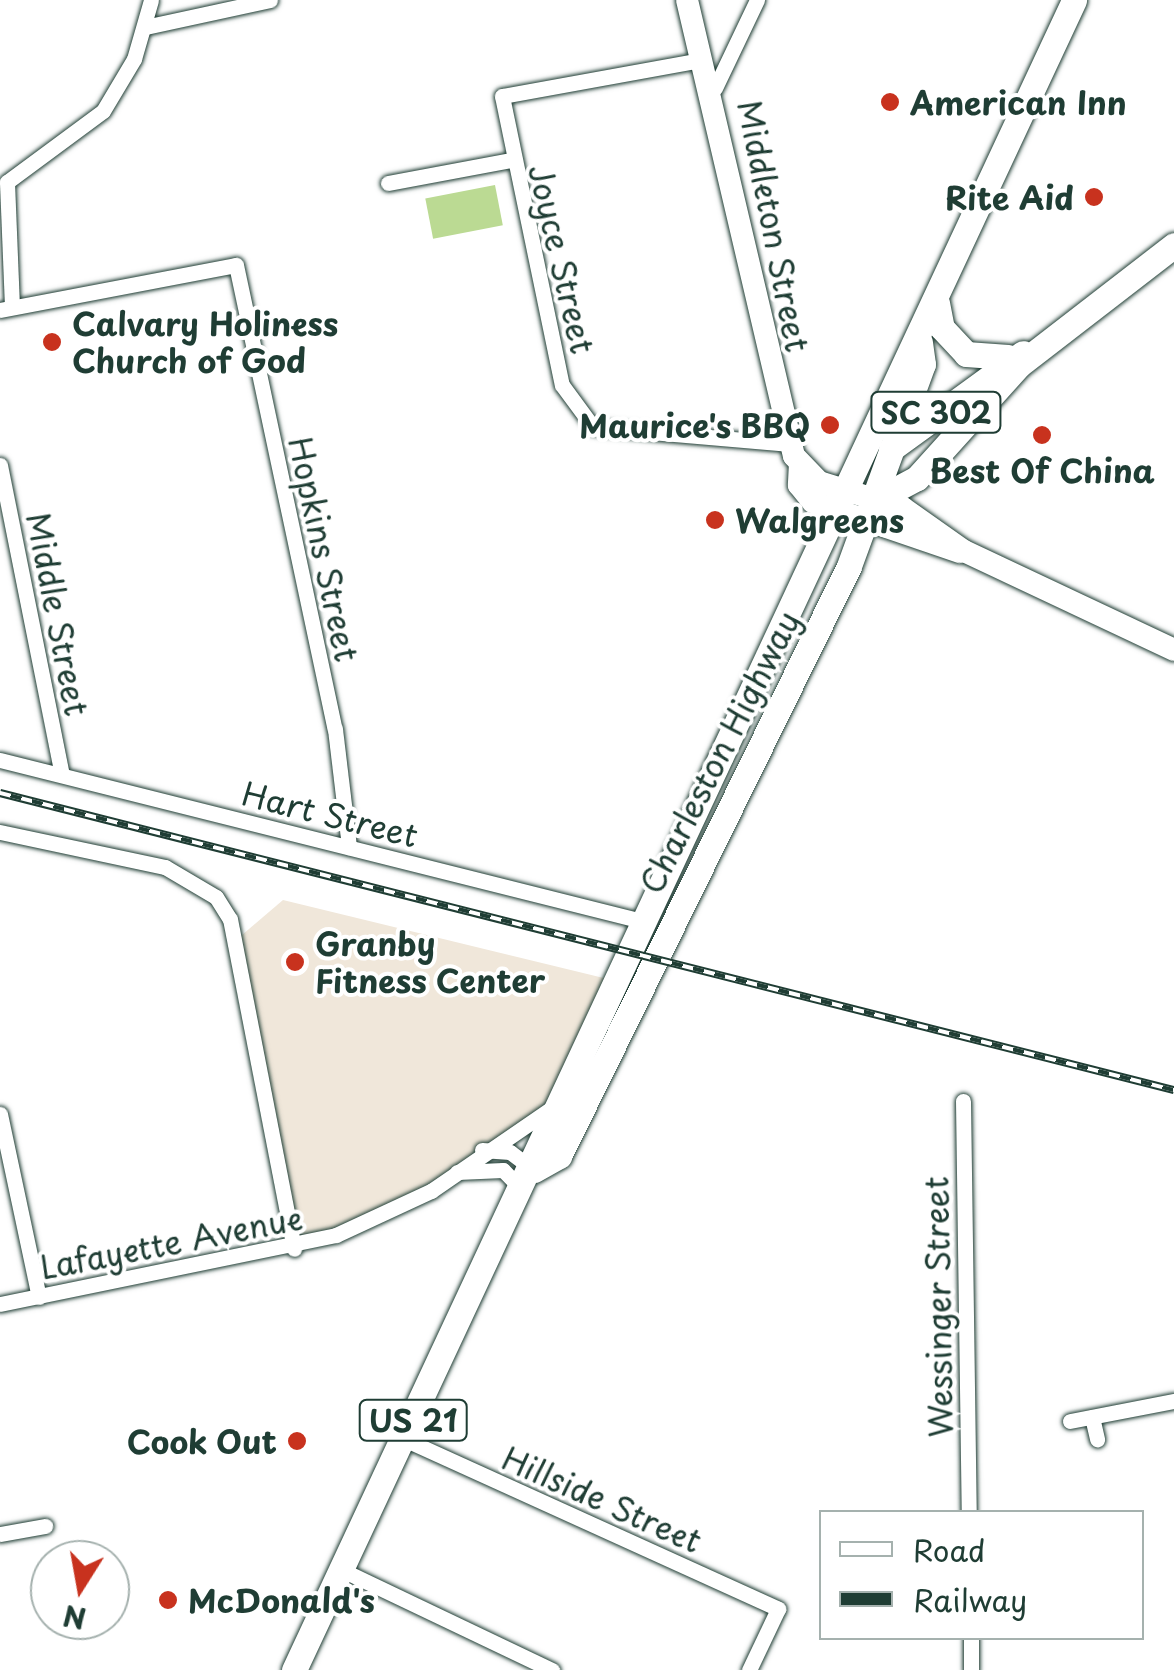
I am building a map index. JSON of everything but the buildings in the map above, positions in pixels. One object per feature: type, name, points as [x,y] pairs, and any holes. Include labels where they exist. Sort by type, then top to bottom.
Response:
[{"type":"main road","name":"Charleston Highway","points":[[294,1670],[528,1180],[559,1103],[842,503],[906,354],[920,342],[1074,0]]},
{"type":"main road","name":"SC 302","points":[[877,514],[918,478],[1038,350],[1174,245]]},
{"type":"main road","points":[[937,303],[942,328],[966,354],[1008,356]]},
{"type":"main road","name":"Charleston Highway","points":[[528,1180],[559,1156],[877,514],[890,451],[923,364],[920,342]]},
{"type":"main road","name":"SC 302","points":[[842,503],[890,451],[1008,356],[1038,350]]},
{"type":"street","points":[[6,308],[7,182],[103,111],[144,27],[151,0]]},
{"type":"street","points":[[144,27],[270,0]]},
{"type":"street","name":"Middleton Street","points":[[687,0],[701,60],[715,88],[799,485],[964,551],[1174,650]]},
{"type":"street","points":[[715,88],[758,0]]},
{"type":"street","name":"Joyce Street","points":[[701,60],[502,96],[511,160],[574,412],[608,430],[795,453]]},
{"type":"street","points":[[388,184],[511,160]]},
{"type":"street","name":"Hopkins Street","points":[[6,308],[236,265],[335,729],[349,846]]},
{"type":"street","name":"Middle Street","points":[[0,464],[62,774]]},
{"type":"street","name":"Hart Street","points":[[0,760],[646,922]]},
{"type":"street","points":[[0,832],[192,878],[230,918],[294,1249]]},
{"type":"street","name":"Wessinger Street","points":[[962,1101],[969,1510]]},
{"type":"street","name":"Lafayette Avenue","points":[[0,1304],[294,1249],[363,1224],[457,1172],[482,1150],[559,1103]]},
{"type":"street","points":[[0,1114],[40,1297]]},
{"type":"street","points":[[482,1150],[510,1152],[528,1180]]},
{"type":"street","name":"Lafayette Avenue","points":[[457,1172],[503,1170],[528,1180]]},
{"type":"street","points":[[1070,1421],[1174,1402]]},
{"type":"street","points":[[1092,1417],[1097,1439]]},
{"type":"street","name":"Hillside Street","points":[[404,1440],[778,1609],[749,1670]]},
{"type":"street","points":[[0,1534],[45,1526]]},
{"type":"street","points":[[342,1570],[552,1670]]},
{"type":"street","points":[[971,1640],[971,1670]]},
{"type":"shaded area","points":[[283,900],[616,981],[559,1103],[457,1172],[294,1249],[235,941]]},
{"type":"green space","points":[[495,185],[503,225],[433,239],[425,199]]},
{"type":"railway","points":[[0,793],[1174,1090]]},
{"type":"place","name":"American Inn","points":[[890,102]]},
{"type":"place","name":"Rite Aid","points":[[1094,197]]},
{"type":"place","name":"Calvary Holiness Church of God","points":[[52,342]]},
{"type":"place","name":"Maurice's BBQ","points":[[830,425]]},
{"type":"place","name":"Best Of China","points":[[1042,435]]},
{"type":"place","name":"Walgreens","points":[[715,520]]},
{"type":"place","name":"Granby Fitness Center","points":[[295,962]]},
{"type":"place","name":"Cook Out","points":[[297,1441]]},
{"type":"place","name":"McDonald's","points":[[168,1600]]}]
